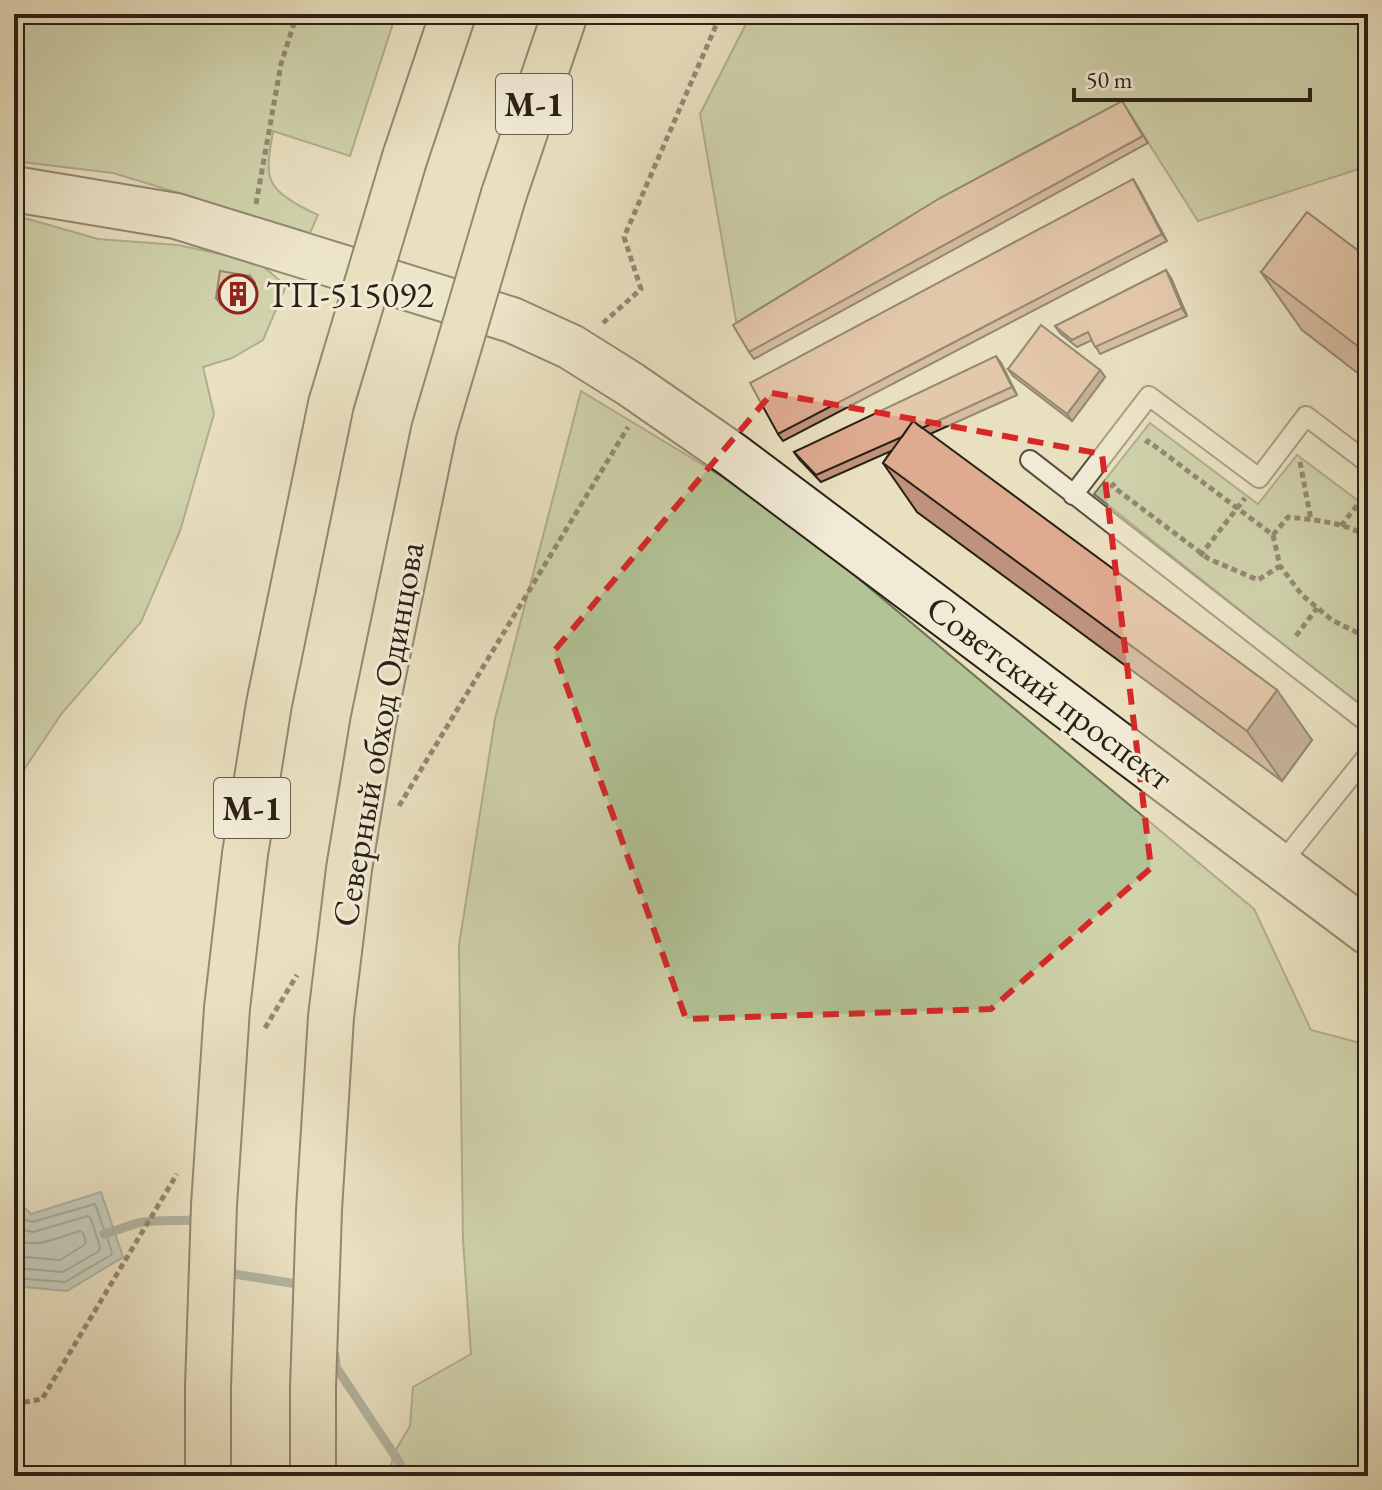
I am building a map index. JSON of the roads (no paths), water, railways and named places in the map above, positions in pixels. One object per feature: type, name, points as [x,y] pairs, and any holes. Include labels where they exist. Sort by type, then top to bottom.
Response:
[{"type":"highway","name":"М-1","points":[[208,1476],[214,1205],[227,1008],[245,854],[269,704],[331,404],[405,157],[453,14]]},
{"type":"highway","name":"Северный обход Одинцова","points":[[313,1476],[320,1196],[331,1017],[349,869],[373,723],[434,430],[504,194],[565,14]]},
{"type":"street","name":"Советский проспект","points":[[14,189],[176,216],[512,320],[571,347],[731,454],[1368,932]]},
{"type":"lane","points":[[1073,495],[1149,396],[1259,478],[1306,416],[1368,463]]},
{"type":"lane","points":[[1030,460],[1368,723]]},
{"type":"lane","points":[[1280,865],[1368,755]]},
{"type":"water","points":[[101,1192],[123,1257],[67,1291],[14,1286],[14,1198],[31,1214]]},
{"type":"waterway","points":[[104,1234],[155,1221],[190,1220],[199,1230]]},
{"type":"waterway","points":[[228,1267],[234,1274],[297,1284],[303,1290]]},
{"type":"waterway","points":[[335,1355],[336,1367],[401,1465],[401,1476]]},
{"type":"place","name":"ТП-515092","points":[[238,294]]}]
